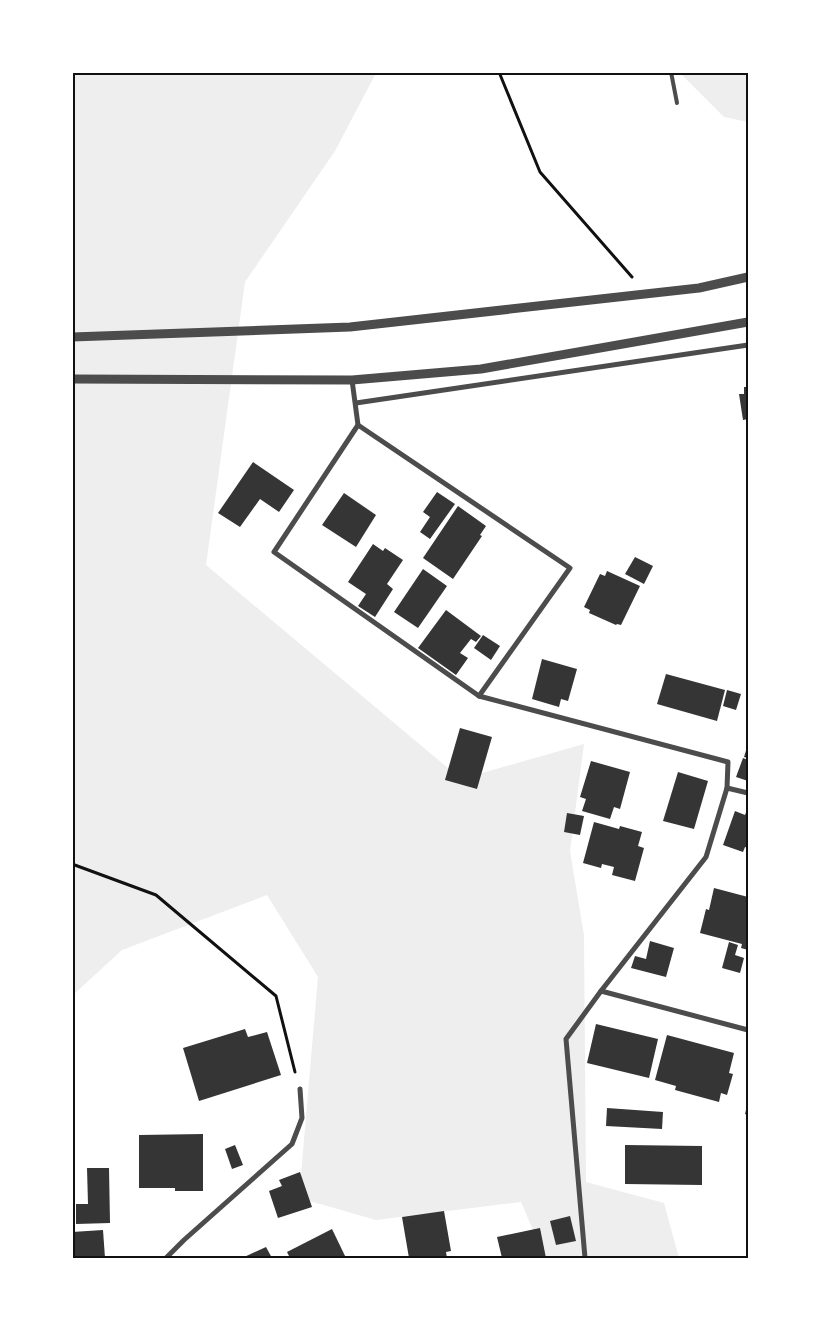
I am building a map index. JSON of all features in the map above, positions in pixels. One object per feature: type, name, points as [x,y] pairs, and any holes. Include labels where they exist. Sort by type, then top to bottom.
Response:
[{"type":"street","points":[[72,337],[350,327],[699,288],[748,277]]},
{"type":"street","points":[[72,378],[352,380],[481,368],[748,322]]},
{"type":"street","points":[[356,403],[748,345]]},
{"type":"street","points":[[352,380],[358,425],[274,552],[480,696],[728,762],[727,788],[706,857],[601,991],[566,1039],[585,1258]]},
{"type":"street","points":[[358,425],[570,568],[480,696]]},
{"type":"street","points":[[727,788],[748,793]]},
{"type":"street","points":[[601,991],[748,1030]]},
{"type":"street","points":[[166,1258],[292,1144],[302,1118],[300,1089]]},
{"type":"lane","points":[[672,72],[676,103]]},
{"type":"path","points":[[499,72],[540,172],[647,294]]},
{"type":"path","points":[[72,864],[156,895],[276,996],[300,1089]]},
{"type":"shaded area","points":[[73,73],[376,73],[335,151],[245,282],[206,565],[461,779],[584,744],[570,851],[584,935],[586,1182],[664,1203],[679,1258],[545,1258],[521,1202],[376,1220],[299,1198],[318,977],[267,895],[122,950],[73,995]]},
{"type":"shaded area","points":[[680,73],[748,73],[748,122],[724,117]]},
{"type":"building","points":[[744,387],[748,387],[748,419],[743,420],[739,394],[744,394]]},
{"type":"building","points":[[253,462],[294,490],[279,512],[260,499],[240,527],[218,513]]},
{"type":"building","points":[[437,492],[455,504],[430,539],[420,532],[430,517],[423,512]]},
{"type":"building","points":[[344,493],[376,515],[356,547],[322,525]]},
{"type":"building","points":[[458,506],[486,526],[480,535],[482,536],[453,579],[423,558]]},
{"type":"building","points":[[373,544],[383,551],[385,548],[403,560],[387,584],[393,589],[375,617],[358,606],[366,594],[348,582]]},
{"type":"building","points":[[635,557],[653,566],[644,584],[625,574]]},
{"type":"building","points":[[423,569],[447,586],[418,628],[394,612]]},
{"type":"building","points":[[607,571],[640,586],[621,625],[616,625],[589,613],[590,610],[584,607],[600,574],[605,576]]},
{"type":"building","points":[[446,610],[481,636],[476,642],[471,639],[460,653],[468,658],[456,675],[418,648]]},
{"type":"building","points":[[483,635],[500,646],[491,660],[474,648]]},
{"type":"building","points":[[542,659],[577,669],[568,701],[561,699],[559,707],[532,699]]},
{"type":"building","points":[[666,674],[725,690],[717,721],[657,704]]},
{"type":"building","points":[[727,690],[741,694],[736,710],[723,706]]},
{"type":"building","points":[[460,728],[492,737],[477,789],[445,780]]},
{"type":"building","points":[[748,744],[748,758],[744,757]]},
{"type":"building","points":[[743,758],[748,760],[748,781],[736,777]]},
{"type":"building","points":[[591,761],[630,772],[620,809],[614,807],[610,819],[582,811],[586,799],[580,797]]},
{"type":"building","points":[[678,772],[708,781],[694,829],[663,821]]},
{"type":"building","points":[[748,807],[748,848],[745,847],[743,852],[723,845],[735,811],[745,815]]},
{"type":"building","points":[[567,813],[584,816],[580,835],[564,832]]},
{"type":"building","points":[[594,822],[619,829],[620,826],[642,832],[638,846],[644,848],[635,881],[612,875],[614,867],[602,864],[601,868],[583,863]]},
{"type":"building","points":[[714,888],[748,897],[748,950],[741,948],[742,944],[700,933],[706,909],[709,910]]},
{"type":"building","points":[[650,941],[674,948],[666,977],[631,968],[635,956],[646,959]]},
{"type":"building","points":[[729,942],[738,945],[735,955],[744,958],[740,973],[722,968]]},
{"type":"building","points":[[596,1024],[658,1039],[649,1078],[587,1063]]},
{"type":"building","points":[[245,1029],[248,1037],[267,1032],[281,1075],[199,1101],[183,1048]]},
{"type":"building","points":[[667,1035],[734,1053],[729,1073],[733,1074],[727,1095],[721,1093],[719,1102],[675,1090],[676,1086],[655,1080]]},
{"type":"building","points":[[748,1102],[748,1115],[745,1114]]},
{"type":"building","points":[[607,1108],[663,1112],[662,1129],[606,1126]]},
{"type":"building","points":[[203,1134],[203,1191],[175,1191],[175,1188],[139,1188],[139,1135]]},
{"type":"building","points":[[235,1145],[243,1165],[232,1169],[225,1149]]},
{"type":"building","points":[[625,1145],[702,1146],[702,1185],[625,1184]]},
{"type":"building","points":[[87,1168],[109,1168],[110,1223],[76,1224],[76,1204],[88,1204]]},
{"type":"building","points":[[300,1172],[312,1207],[278,1218],[269,1191],[282,1186],[279,1180]]},
{"type":"building","points":[[444,1211],[451,1251],[446,1252],[447,1258],[409,1258],[402,1217]]},
{"type":"building","points":[[570,1216],[576,1241],[556,1245],[550,1221]]},
{"type":"building","points":[[540,1228],[546,1258],[502,1258],[497,1237]]},
{"type":"building","points":[[332,1229],[346,1258],[290,1258],[287,1252]]},
{"type":"building","points":[[103,1230],[105,1258],[72,1258],[72,1232]]},
{"type":"building","points":[[266,1247],[272,1258],[242,1258]]}]
